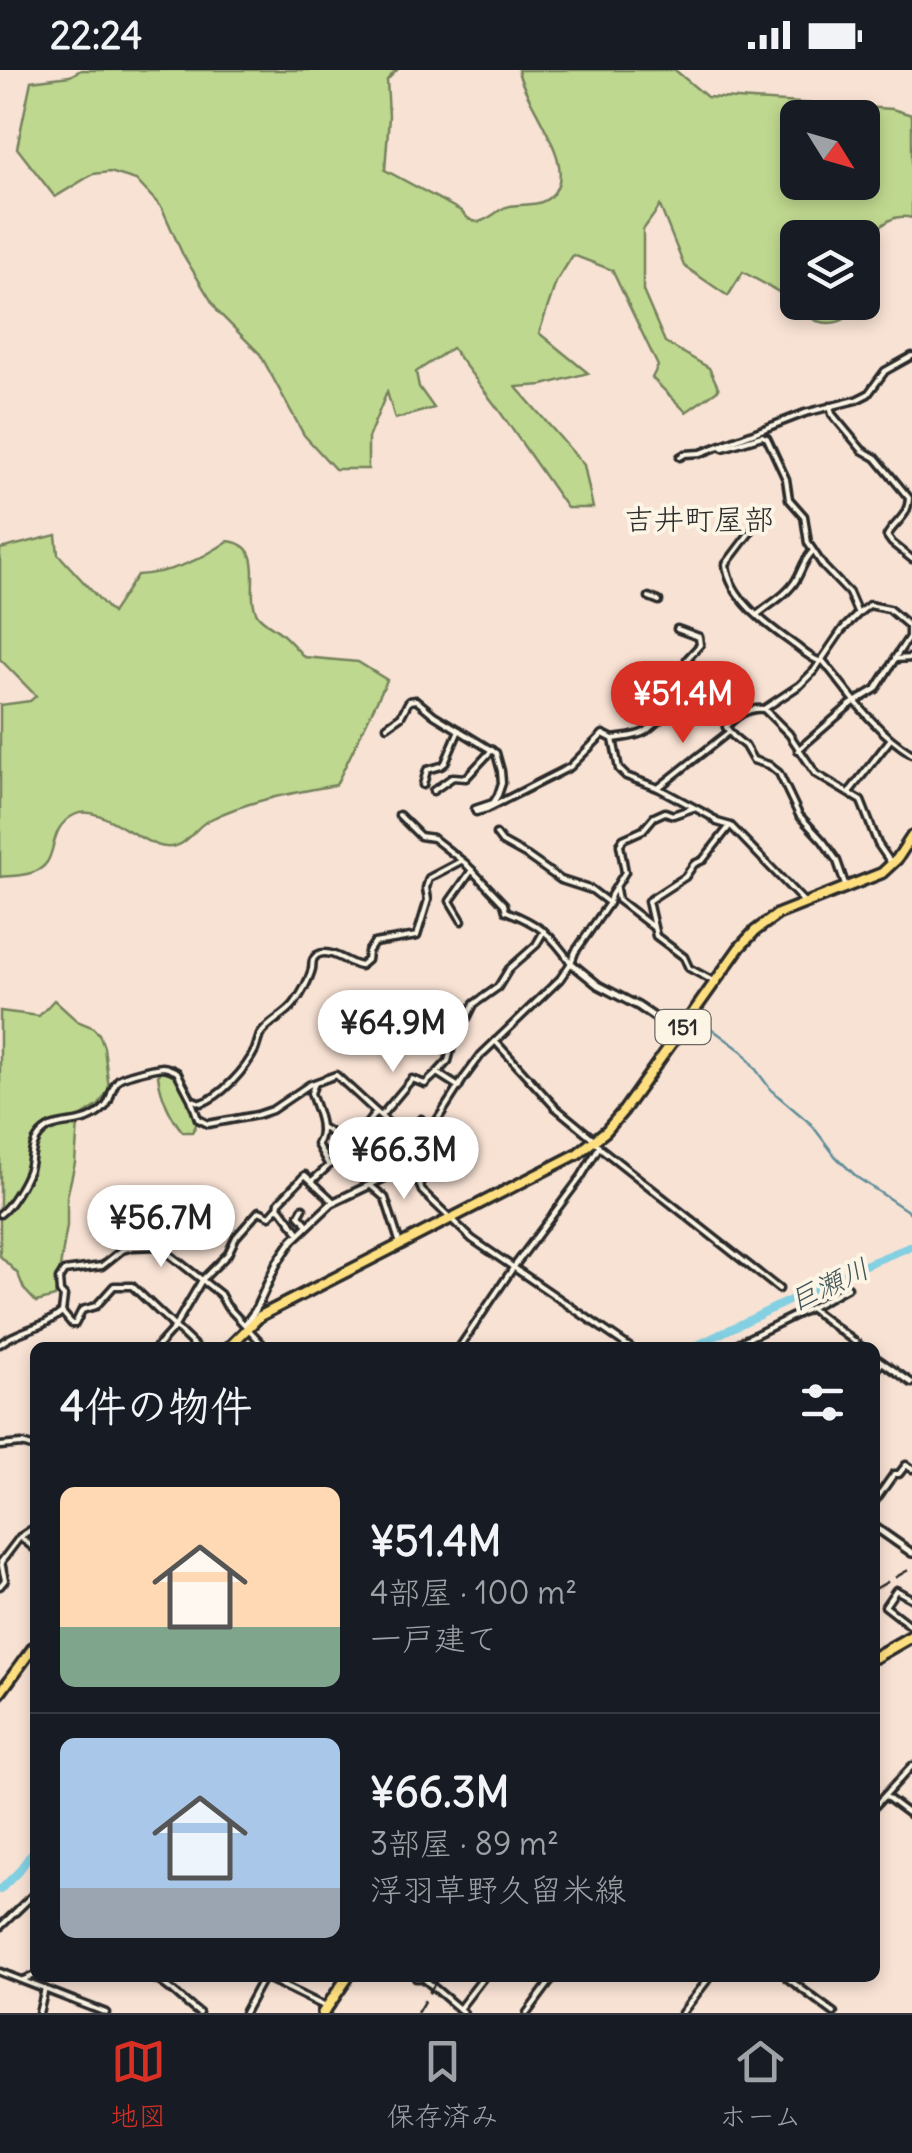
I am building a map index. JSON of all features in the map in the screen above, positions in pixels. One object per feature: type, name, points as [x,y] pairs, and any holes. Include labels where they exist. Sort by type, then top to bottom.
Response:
[{"type":"highway","points":[[880,1654],[912,1636]]},
{"type":"highway","points":[[324,2010],[344,1982]]},
{"type":"main road","name":"151","points":[[234,1342],[260,1316],[597,1144],[755,931],[778,914],[882,873],[912,836]]},
{"type":"main road","points":[[0,1693],[30,1659]]},
{"type":"street","points":[[680,457],[701,453],[804,413],[856,400],[868,394],[885,371],[912,356]]},
{"type":"street","points":[[830,406],[832,414],[862,450],[876,458],[909,498],[902,520],[886,536],[912,559]]},
{"type":"street","points":[[720,446],[767,438],[786,478],[789,499],[804,516],[806,538],[813,552],[849,593],[858,614]]},
{"type":"street","points":[[751,532],[726,567],[744,602],[780,636],[808,656],[821,660],[890,740],[912,754]]},
{"type":"street","points":[[758,614],[792,586],[813,552]]},
{"type":"street","points":[[649,597],[658,601]]},
{"type":"street","points":[[764,709],[800,685],[842,630],[867,606],[889,609],[911,624],[911,633],[876,688],[798,750]]},
{"type":"street","points":[[677,630],[700,639],[700,645],[687,659],[738,714]]},
{"type":"street","points":[[894,659],[912,658]]},
{"type":"street","points":[[387,726],[401,716],[412,700],[492,750],[499,760],[502,783],[496,799],[475,809],[476,812],[557,775],[584,755],[603,734],[613,738],[636,736],[682,706],[722,696]]},
{"type":"street","points":[[846,887],[837,860],[799,815],[780,773],[753,760],[745,746],[729,732],[726,726],[738,714],[764,709],[789,734],[816,774],[861,802],[878,844],[892,864]]},
{"type":"street","points":[[423,785],[427,770],[445,762],[459,730]]},
{"type":"street","points":[[658,788],[729,732]]},
{"type":"street","points":[[613,738],[618,769],[626,776],[658,788],[730,826],[804,903]]},
{"type":"street","points":[[848,793],[890,740]]},
{"type":"street","points":[[432,791],[453,776],[466,778],[492,750]]},
{"type":"street","points":[[248,1328],[246,1323],[284,1250],[334,1202],[402,1170],[481,1055],[540,1000],[571,963],[574,952],[609,903],[625,872],[622,839],[643,830],[654,817],[665,812],[672,815],[693,808]]},
{"type":"street","points":[[399,815],[420,836],[433,838],[461,860],[504,904],[506,911],[544,930],[571,963],[598,985],[678,1034]]},
{"type":"street","points":[[715,982],[689,968],[677,950],[656,936],[648,901],[685,878],[730,826]]},
{"type":"street","points":[[496,834],[502,842],[561,880],[592,890],[609,903]]},
{"type":"street","points":[[902,851],[912,857]]},
{"type":"street","points":[[192,1099],[201,1104],[211,1100],[243,1068],[260,1036],[295,1003],[317,955],[338,956],[360,966],[374,943],[417,936],[428,900],[429,878],[461,860]]},
{"type":"street","points":[[462,921],[450,899],[472,870]]},
{"type":"street","points":[[616,888],[618,900],[653,928]]},
{"type":"street","points":[[312,1180],[350,1146],[412,1079],[424,1084],[437,1072],[448,1060],[456,1032],[474,1004],[498,986],[509,969],[536,945],[544,930]]},
{"type":"street","points":[[495,1040],[555,1107],[597,1144],[778,1288]]},
{"type":"street","points":[[0,1214],[12,1203],[29,1169],[34,1144],[43,1131],[60,1122],[82,1121],[101,1111],[119,1078],[162,1068],[174,1069],[180,1076],[198,1120],[208,1124],[272,1110],[315,1083],[336,1076],[415,1155]]},
{"type":"street","points":[[437,1072],[458,1087]]},
{"type":"street","points":[[315,1083],[311,1092],[322,1137],[317,1144],[328,1164]]},
{"type":"street","points":[[420,1119],[412,1129],[424,1142]]},
{"type":"street","points":[[321,1127],[338,1137]]},
{"type":"street","points":[[463,1342],[581,1177],[597,1144]]},
{"type":"street","points":[[410,1160],[422,1190],[472,1239],[622,1342]]},
{"type":"street","points":[[161,1342],[202,1280],[228,1254],[236,1237],[259,1211],[270,1216],[306,1175],[334,1202]]},
{"type":"street","points":[[370,1185],[384,1198],[400,1244]]},
{"type":"street","points":[[278,1208],[299,1234]]},
{"type":"street","points":[[303,1208],[299,1214],[308,1226]]},
{"type":"street","points":[[0,1344],[51,1322],[62,1312],[64,1296],[58,1286],[64,1271],[102,1266],[132,1247],[158,1246],[220,1294],[261,1342]]},
{"type":"street","points":[[62,1312],[75,1324],[82,1310],[96,1306],[114,1286],[132,1286],[190,1342]]},
{"type":"street","points":[[740,1342],[848,1287]]},
{"type":"street","points":[[810,1308],[855,1342]]},
{"type":"street","points":[[880,1365],[882,1362],[912,1384]]},
{"type":"street","points":[[0,1446],[30,1446]]},
{"type":"street","points":[[880,1494],[894,1474],[906,1465],[912,1469]]},
{"type":"street","points":[[0,1586],[6,1580],[2,1562],[20,1537],[30,1530]]},
{"type":"street","points":[[880,1531],[912,1553]]},
{"type":"street","points":[[20,1537],[30,1545]]},
{"type":"street","points":[[912,1600],[898,1590],[885,1606],[910,1626],[912,1618]]},
{"type":"street","points":[[880,1801],[912,1766]]},
{"type":"street","points":[[885,1796],[912,1816]]},
{"type":"street","points":[[0,1927],[30,1897]]},
{"type":"street","points":[[0,1972],[106,2013]]},
{"type":"street","points":[[23,1980],[30,1977]]},
{"type":"street","points":[[161,1982],[198,2013]]},
{"type":"street","points":[[244,2013],[263,1982]]},
{"type":"street","points":[[272,1982],[324,2010]]},
{"type":"street","points":[[426,1982],[462,2011],[480,1982]]},
{"type":"street","points":[[527,2013],[550,1982]]},
{"type":"street","points":[[682,2013],[706,1982]]},
{"type":"street","points":[[792,1982],[834,2013]]},
{"type":"street","points":[[39,2013],[45,1989]]},
{"type":"green space","points":[[81,70],[397,70],[387,80],[385,170],[476,221],[506,207],[544,201],[558,185],[556,153],[518,70],[675,70],[707,97],[780,102],[780,200],[880,200],[880,108],[912,115],[912,218],[897,217],[880,227],[880,220],[780,220],[780,293],[743,272],[728,296],[684,266],[660,206],[643,230],[643,291],[665,342],[709,368],[719,389],[686,412],[652,378],[658,366],[612,270],[573,255],[556,282],[539,333],[588,373],[543,385],[516,387],[584,465],[593,508],[567,508],[452,348],[416,372],[419,387],[434,408],[395,419],[387,392],[368,438],[368,469],[335,469],[304,435],[260,354],[218,312],[182,253],[162,208],[136,180],[110,172],[93,174],[55,197],[17,148],[31,81],[70,76]]},
{"type":"green space","points":[[56,535],[58,554],[112,613],[137,575],[185,564],[228,541],[248,551],[254,604],[262,620],[304,657],[358,662],[387,680],[336,785],[239,807],[203,824],[173,847],[143,839],[95,814],[74,815],[59,830],[41,869],[0,877],[0,705],[30,701],[36,696],[0,659],[0,549]]},
{"type":"green space","points":[[54,1000],[99,1034],[109,1089],[99,1105],[82,1116],[78,1124],[55,1297],[36,1302],[24,1289],[18,1274],[0,1256],[0,1011],[39,1016]]},
{"type":"green space","points":[[164,1067],[191,1096],[197,1115],[192,1132],[183,1132],[167,1106],[158,1076]]},
{"type":"waterway","points":[[696,1017],[743,1052],[771,1090],[811,1124],[858,1178],[912,1214]]},
{"type":"waterway","name":"巨瀬川","points":[[703,1342],[850,1271],[912,1246]]},
{"type":"waterway","name":"巨瀬川","points":[[0,1890],[30,1856]]},
{"type":"railway","points":[[880,1586],[912,1568]]},
{"type":"railway","points":[[417,2013],[436,1982]]},
{"type":"district","name":"吉井町屋部","points":[[699,519]]}]
